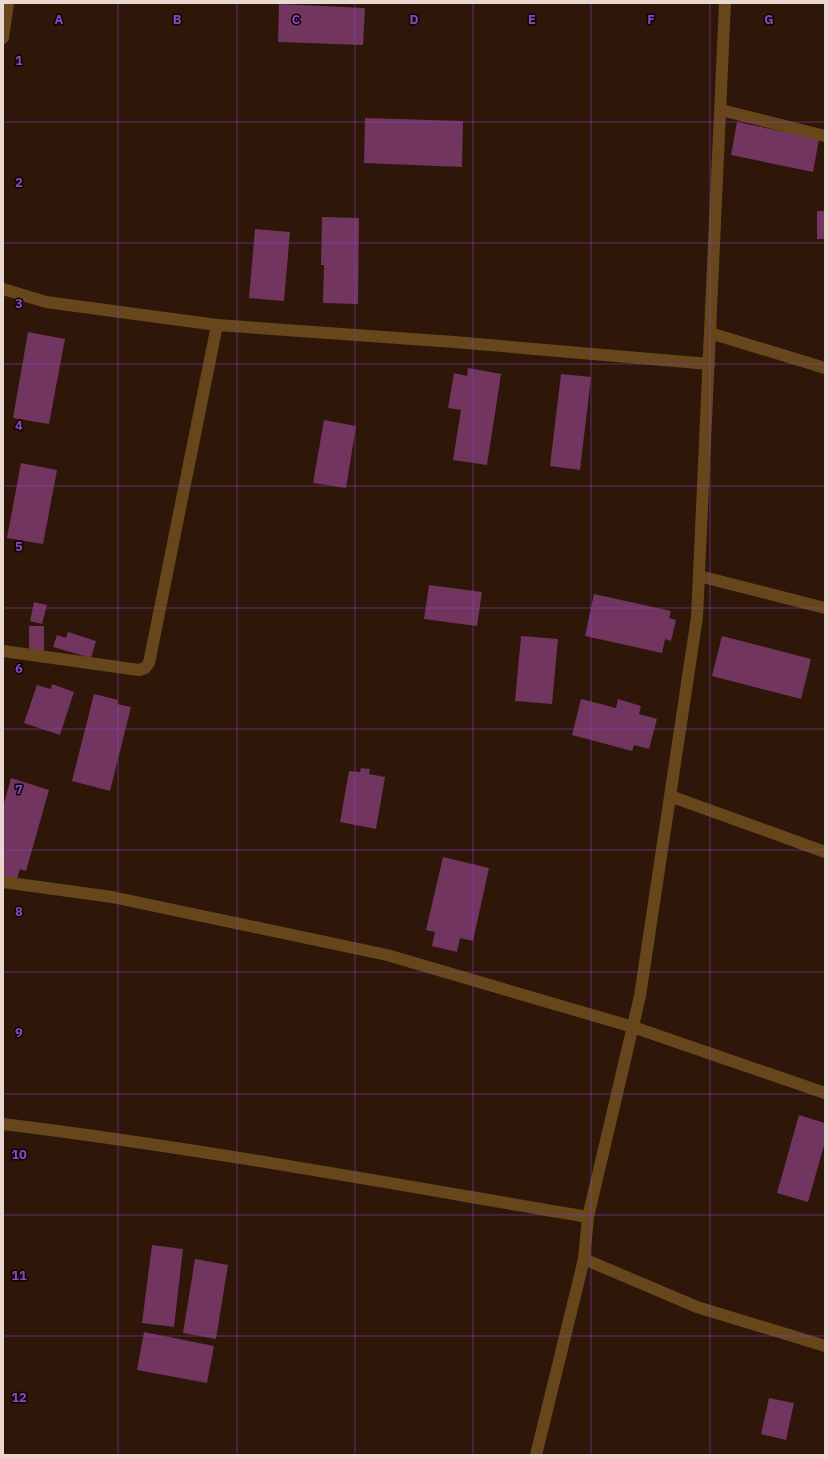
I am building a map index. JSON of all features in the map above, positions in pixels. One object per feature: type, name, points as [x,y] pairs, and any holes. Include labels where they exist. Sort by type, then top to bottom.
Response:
[{"type":"street","points":[[3,38],[8,3]]},
{"type":"street","points":[[536,1455],[584,1258],[588,1217],[640,996],[697,617],[725,3]]},
{"type":"street","points":[[721,110],[825,136]]},
{"type":"street","points":[[3,289],[46,302],[217,325],[454,342],[709,364]]},
{"type":"street","points":[[3,651],[139,670],[145,668],[149,663],[217,325]]},
{"type":"street","points":[[710,333],[825,368]]},
{"type":"street","points":[[699,576],[825,608]]},
{"type":"street","points":[[670,796],[825,852]]},
{"type":"street","points":[[3,882],[112,897],[387,954],[633,1027],[825,1093]]},
{"type":"street","points":[[3,1124],[66,1132],[276,1164],[588,1217]]},
{"type":"street","points":[[584,1258],[697,1307],[825,1346]]},
{"type":"building","points":[[279,4],[365,8],[363,45],[278,42]]},
{"type":"building","points":[[365,118],[463,121],[462,167],[364,163]]},
{"type":"building","points":[[737,122],[819,139],[813,172],[731,155]]},
{"type":"building","points":[[817,211],[825,211],[825,239],[817,239]]},
{"type":"building","points":[[322,217],[359,218],[358,304],[323,303],[324,265],[321,265]]},
{"type":"building","points":[[255,229],[290,232],[284,301],[249,298]]},
{"type":"building","points":[[28,332],[65,339],[49,424],[13,418]]},
{"type":"building","points":[[468,368],[501,374],[487,465],[453,460],[461,410],[448,408],[454,373],[467,376]]},
{"type":"building","points":[[561,374],[591,377],[580,470],[550,466]]},
{"type":"building","points":[[324,420],[356,426],[346,488],[313,483]]},
{"type":"building","points":[[21,463],[57,470],[43,544],[7,538]]},
{"type":"building","points":[[429,585],[482,592],[477,626],[424,619]]},
{"type":"building","points":[[594,594],[671,611],[669,618],[676,620],[671,641],[665,639],[662,653],[585,636]]},
{"type":"building","points":[[34,602],[47,605],[42,624],[30,621]]},
{"type":"building","points":[[29,626],[44,626],[44,653],[29,653]]},
{"type":"building","points":[[68,632],[96,641],[91,658],[53,647],[57,635],[66,638]]},
{"type":"building","points":[[521,636],[558,639],[552,704],[515,701]]},
{"type":"building","points":[[722,636],[811,659],[801,699],[712,676]]},
{"type":"building","points":[[52,684],[74,692],[60,735],[24,723],[37,685],[51,689]]},
{"type":"building","points":[[94,694],[118,700],[117,704],[131,707],[110,791],[72,781]]},
{"type":"building","points":[[581,699],[616,708],[618,699],[641,706],[639,714],[657,719],[649,749],[634,745],[632,751],[572,735]]},
{"type":"building","points":[[361,768],[370,769],[369,774],[385,777],[376,829],[340,822],[349,771],[360,772]]},
{"type":"building","points":[[11,778],[49,790],[26,871],[20,869],[16,882],[3,878],[3,807]]},
{"type":"building","points":[[443,857],[489,868],[473,941],[460,938],[457,952],[432,946],[435,932],[426,930]]},
{"type":"building","points":[[799,1115],[825,1123],[825,1142],[808,1202],[777,1193]]},
{"type":"building","points":[[152,1245],[183,1249],[174,1327],[142,1323]]},
{"type":"building","points":[[195,1259],[228,1265],[216,1339],[183,1333]]},
{"type":"building","points":[[144,1332],[214,1346],[207,1383],[137,1370]]},
{"type":"building","points":[[769,1398],[794,1403],[786,1440],[761,1434]]}]
